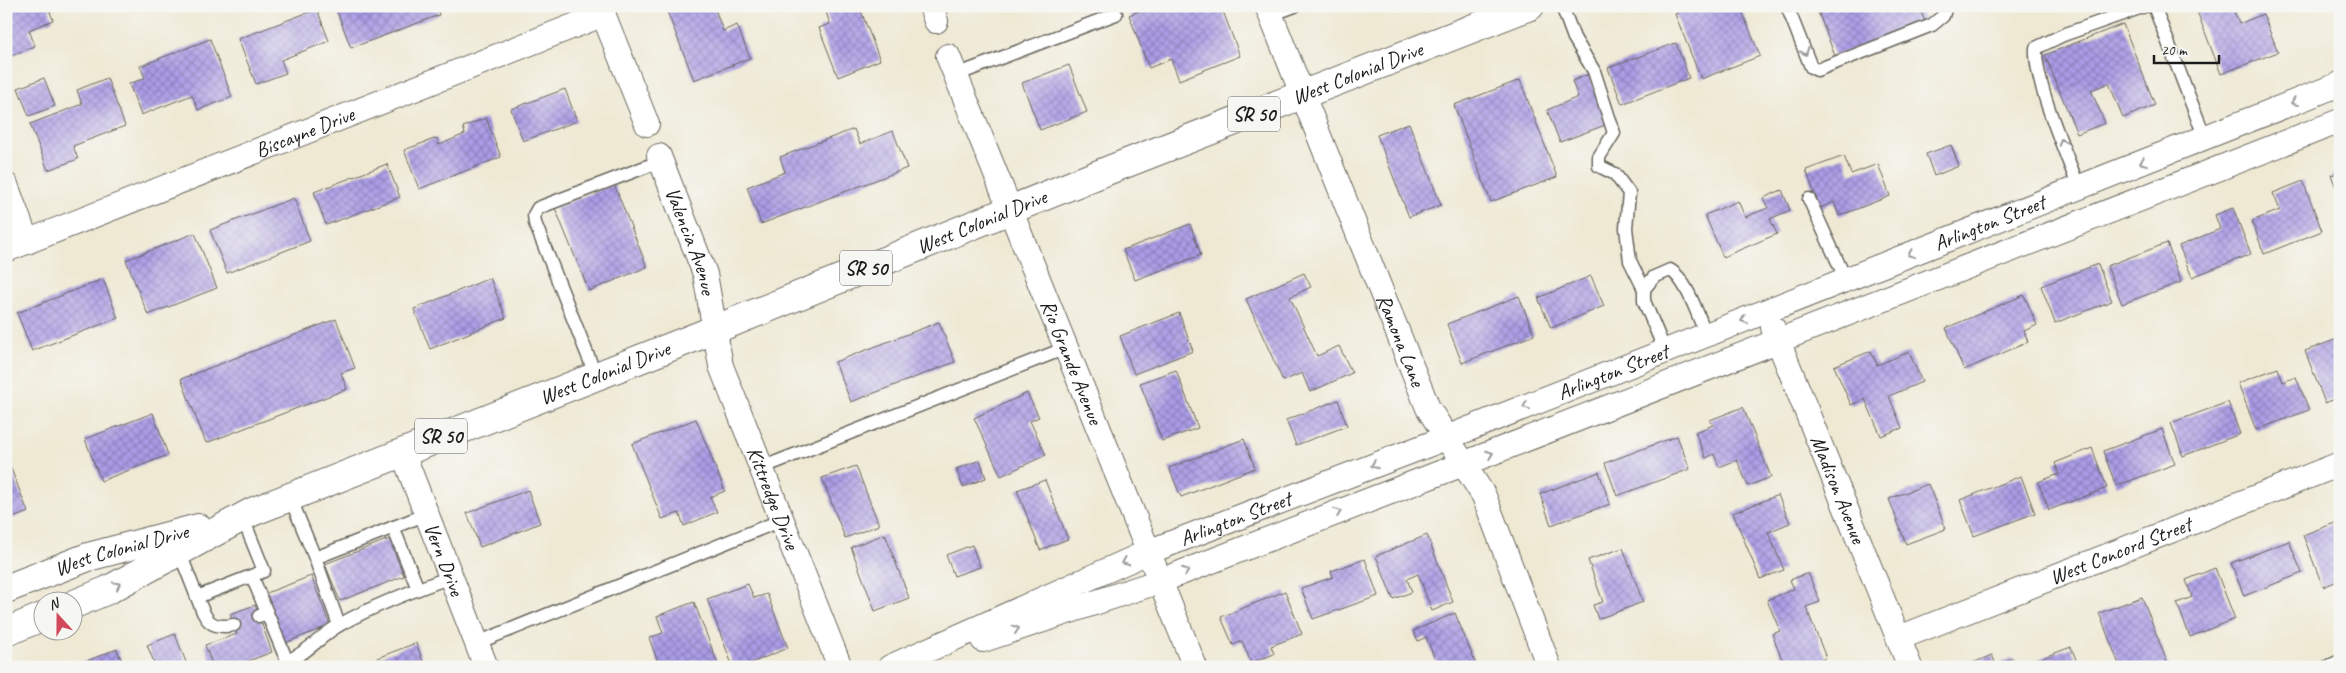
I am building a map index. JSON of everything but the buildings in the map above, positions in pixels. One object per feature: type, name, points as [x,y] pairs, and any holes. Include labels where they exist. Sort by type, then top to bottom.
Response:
[{"type":"highway","name":"West Colonial Drive","points":[[82,601],[108,590],[240,517],[290,496],[716,329],[1010,209],[1530,6]]},
{"type":"highway","name":"West Colonial Drive","points":[[6,589],[88,557],[240,517]]},
{"type":"highway","points":[[6,632],[32,621]]},
{"type":"street","points":[[602,10],[647,124]]},
{"type":"street","name":"Biscayne Drive","points":[[17,246],[602,10]]},
{"type":"street","name":"Ramona Lane","points":[[1269,11],[1428,408],[1484,496],[1549,667]]},
{"type":"street","name":"Rio Grande Avenue","points":[[952,65],[1195,667]]},
{"type":"street","name":"Arlington Street","points":[[890,667],[1148,552],[1446,438],[2340,84]]},
{"type":"street","name":"Arlington Street","points":[[904,667],[1160,581],[2340,121]]},
{"type":"street","name":"Valencia Avenue","points":[[660,158],[705,274],[716,329]]},
{"type":"street","points":[[6,184],[17,246]]},
{"type":"street","name":"Madison Avenue","points":[[1767,311],[1910,667]]},
{"type":"street","name":"Kittredge Drive","points":[[716,329],[721,366],[840,667]]},
{"type":"street","name":"Vern Drive","points":[[402,451],[486,667]]},
{"type":"street","name":"West Concord Street","points":[[1899,638],[2340,464]]},
{"type":"lane","points":[[1269,11],[1295,6]]},
{"type":"lane","points":[[1562,6],[1574,38],[1594,71],[1614,133],[1598,157],[1599,166],[1615,174],[1629,193],[1626,228],[1630,262],[1644,289],[1644,301],[1664,351]]},
{"type":"lane","points":[[1787,6],[1810,67],[1817,70],[1932,25],[1943,16],[1946,6]]},
{"type":"lane","points":[[2079,188],[2050,110],[2035,61],[2036,48],[2063,35],[2146,6]]},
{"type":"lane","points":[[2154,6],[2205,138]]},
{"type":"lane","points":[[952,65],[1116,14]]},
{"type":"lane","points":[[596,376],[535,223],[534,215],[538,208],[660,158]]},
{"type":"lane","points":[[1809,199],[1846,280]]},
{"type":"lane","points":[[1644,289],[1654,277],[1670,270],[1677,274],[1706,335]]},
{"type":"lane","points":[[761,468],[1066,348]]},
{"type":"lane","points":[[290,496],[339,625]]},
{"type":"lane","points":[[315,558],[426,514]]},
{"type":"lane","points":[[196,597],[264,571],[240,517]]},
{"type":"lane","points":[[477,643],[782,520]]},
{"type":"lane","points":[[394,527],[418,589]]},
{"type":"lane","points":[[179,551],[204,617],[210,623],[220,628],[234,625]]},
{"type":"lane","points":[[252,576],[263,615],[286,664],[299,657],[339,625],[418,589],[451,577]]},
{"type":"lane","points":[[2327,667],[2340,662]]}]
